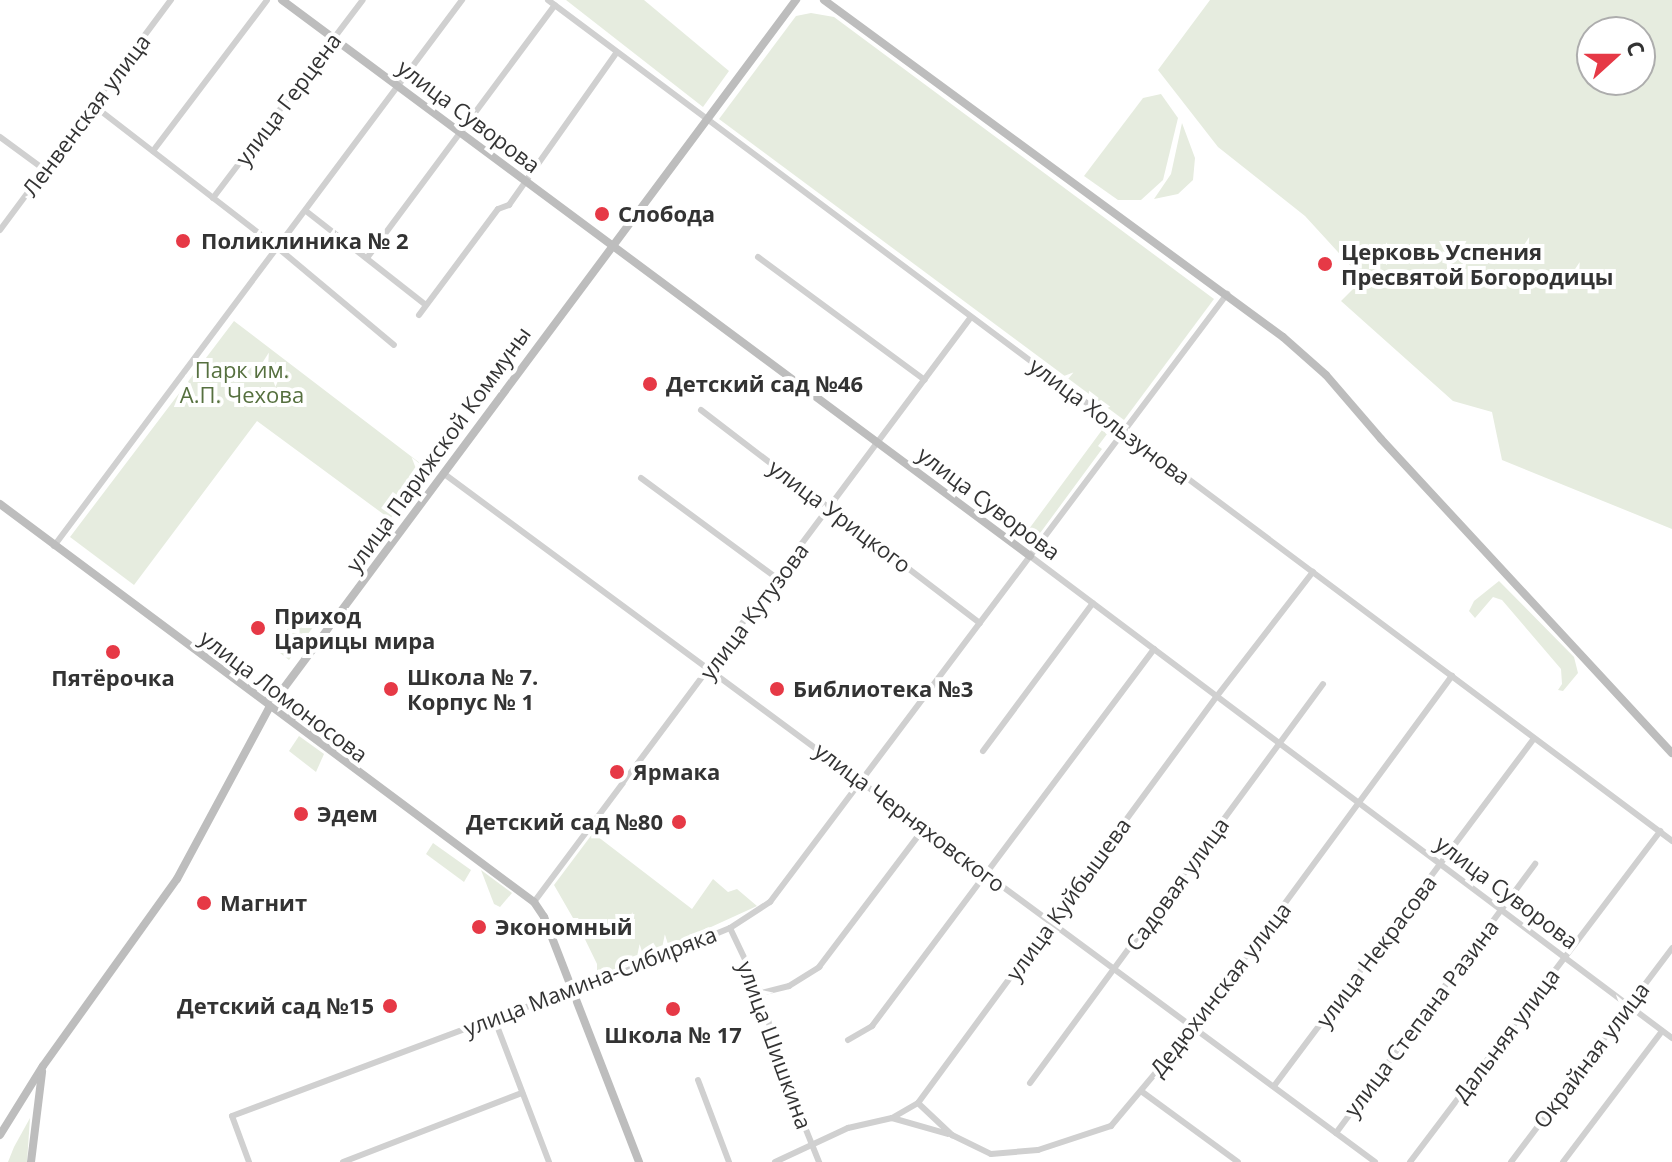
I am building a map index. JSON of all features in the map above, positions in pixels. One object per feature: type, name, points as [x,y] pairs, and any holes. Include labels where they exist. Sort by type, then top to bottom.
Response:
[{"type":"main road","name":"улица Суворова","points":[[282,0],[1030,556]]},
{"type":"main road","name":"улица Парижской Коммуны","points":[[0,1135],[43,1066],[177,879],[269,708],[796,0]]},
{"type":"main road","points":[[824,0],[1227,294],[1326,375],[1381,439],[1672,753]]},
{"type":"main road","name":"улица Ломоносова","points":[[0,504],[269,708],[534,902],[544,917],[639,1162]]},
{"type":"main road","points":[[31,1162],[43,1066]]},
{"type":"street","name":"Ленвенская улица","points":[[0,230],[171,0]]},
{"type":"street","points":[[153,151],[267,0]]},
{"type":"street","name":"улица Герцена","points":[[213,198],[363,0]]},
{"type":"street","points":[[54,546],[462,0]]},
{"type":"street","name":"улица Хользунова","points":[[548,0],[1672,841]]},
{"type":"street","points":[[367,258],[555,5]]},
{"type":"street","points":[[419,315],[498,209],[509,205],[617,52]]},
{"type":"street","points":[[93,105],[278,248],[394,345]]},
{"type":"street","points":[[0,137],[45,170]]},
{"type":"street","points":[[306,211],[426,305]]},
{"type":"street","points":[[758,257],[925,380]]},
{"type":"street","name":"улица Мамина-Сибиряка","points":[[249,1162],[232,1116],[573,989],[594,984],[730,928],[770,902],[1227,294]]},
{"type":"street","name":"улица Кутузова","points":[[534,902],[880,444],[971,317]]},
{"type":"street","name":"улица Урицкого","points":[[701,410],[980,623]]},
{"type":"street","name":"улица Черняховского","points":[[443,473],[1375,1162]]},
{"type":"street","points":[[641,478],[778,579]]},
{"type":"street","name":"улица Суворова","points":[[1030,556],[1672,1038]]},
{"type":"street","name":"улица Куйбышева","points":[[775,1162],[848,1128],[892,1118],[918,1103],[1217,696],[1313,572]]},
{"type":"street","points":[[983,751],[1093,603]]},
{"type":"street","points":[[848,1040],[872,1026],[1154,649]]},
{"type":"street","name":"Дедюхинская улица","points":[[918,1103],[952,1135],[991,1154],[1038,1150],[1111,1126],[1194,1027],[1361,804],[1452,676]]},
{"type":"street","name":"Садовая улица","points":[[1030,1083],[1323,684]]},
{"type":"street","name":"улица Некрасова","points":[[1274,1086],[1534,738]]},
{"type":"street","points":[[761,993],[789,986],[819,967],[925,827]]},
{"type":"street","name":"Дальняя улица","points":[[1410,1162],[1660,831]]},
{"type":"street","name":"улица Степана Разина","points":[[1336,1133],[1535,864]]},
{"type":"street","name":"улица Шишкина","points":[[730,928],[761,993],[780,1065],[819,1162]]},
{"type":"street","name":"Окрайная улица","points":[[1511,1162],[1672,948]]},
{"type":"street","points":[[494,1018],[549,1162]]},
{"type":"street","points":[[1563,1162],[1662,1031]]},
{"type":"street","points":[[698,1080],[729,1162]]},
{"type":"street","points":[[1141,1091],[1238,1162]]},
{"type":"street","points":[[343,1162],[522,1093]]},
{"type":"street","points":[[892,1118],[952,1135]]},
{"type":"green space","points":[[566,0],[644,0],[729,71],[703,107]]},
{"type":"green space","points":[[1210,0],[1672,0],[1672,529],[1502,460],[1492,412],[1453,401],[1341,301],[1355,287],[1359,275],[1305,216],[1218,147],[1158,70]]},
{"type":"green space","points":[[811,13],[834,17],[1214,299],[1124,420],[719,119],[796,16]]},
{"type":"green space","points":[[1161,94],[1178,118],[1163,180],[1141,200],[1118,200],[1084,176],[1143,98]]},
{"type":"green space","points":[[1182,123],[1195,158],[1193,180],[1178,194],[1154,199],[1171,174]]},
{"type":"green space","name":"Парк им. А.П. Чехова","points":[[234,321],[429,470],[390,519],[257,421],[134,585],[70,537]]},
{"type":"green space","points":[[1102,430],[1107,434],[1098,446],[1102,449],[1035,540],[1026,533]]},
{"type":"green space","points":[[1499,581],[1574,657],[1578,673],[1563,691],[1558,690],[1562,684],[1561,669],[1502,600],[1493,597],[1475,618],[1469,611],[1474,601]]},
{"type":"green space","points":[[297,617],[313,627],[289,660],[280,653],[279,640]]},
{"type":"green space","points":[[299,736],[324,754],[316,772],[289,751]]},
{"type":"green space","points":[[593,833],[692,909],[713,879],[728,892],[737,889],[757,906],[630,964],[597,975],[597,964],[580,929],[582,925],[578,918],[573,918],[554,885]]},
{"type":"green space","points":[[433,843],[471,870],[464,882],[426,854]]},
{"type":"green space","points":[[481,870],[512,893],[500,907],[494,904]]},
{"type":"green space","points":[[30,1118],[27,1162],[8,1162],[14,1147]]},
{"type":"place","name":"Слобода","points":[[602,214]]},
{"type":"place","name":"Поликлиника № 2","points":[[183,241]]},
{"type":"place","name":"Церковь Успения Пресвятой Богородицы","points":[[1325,264]]},
{"type":"place","name":"Детский сад №46","points":[[650,384]]},
{"type":"place","name":"Приход Царицы мира","points":[[258,628]]},
{"type":"place","name":"Пятёрочка","points":[[113,652]]},
{"type":"place","name":"Школа № 7. Корпус № 1","points":[[391,689]]},
{"type":"place","name":"Библиотека №3","points":[[777,689]]},
{"type":"place","name":"Ярмака","points":[[617,772]]},
{"type":"place","name":"Эдем","points":[[301,814]]},
{"type":"place","name":"Детский сад №80","points":[[679,822]]},
{"type":"place","name":"Магнит","points":[[204,903]]},
{"type":"place","name":"Экономный","points":[[479,927]]},
{"type":"place","name":"Детский сад №15","points":[[390,1006]]},
{"type":"place","name":"Школа № 17","points":[[673,1009]]}]
